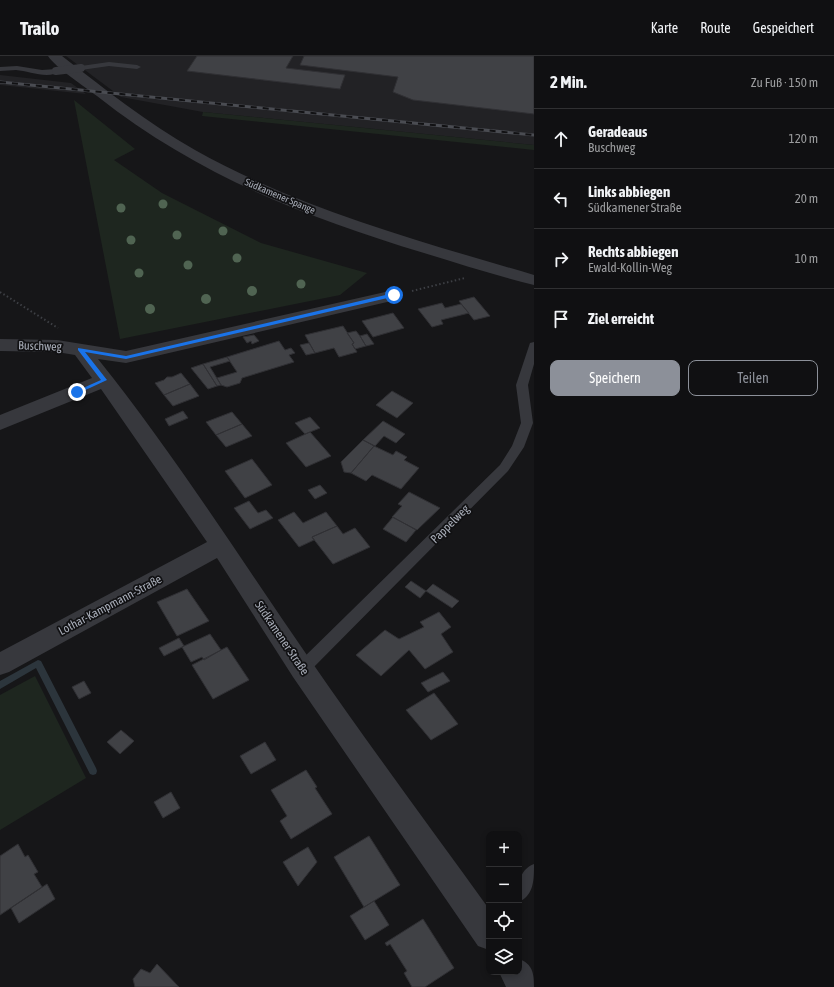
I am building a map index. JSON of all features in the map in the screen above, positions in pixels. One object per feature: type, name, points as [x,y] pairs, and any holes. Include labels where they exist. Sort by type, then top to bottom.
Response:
[{"type":"street","name":"Südkamener Spange","points":[[55,64],[160,136],[232,176],[283,199],[346,223],[394,239],[534,280]]},
{"type":"street","name":"Buschweg","points":[[0,345],[57,346],[126,358],[394,295]]},
{"type":"street","name":"Südkamener Straße","points":[[84,350],[221,545],[302,669],[486,931]]},
{"type":"street","points":[[0,423],[104,380]]},
{"type":"street","name":"Lothar-Kampmann-Straße","points":[[0,664],[221,545]]},
{"type":"street","points":[[516,975],[525,987]]},
{"type":"lane","points":[[0,69],[17,68],[42,72],[55,64],[81,68],[110,64],[137,67]]},
{"type":"lane","name":"Pappelweg","points":[[302,669],[504,468],[518,446],[527,423],[522,385],[534,346]]},
{"type":"lane","points":[[522,889],[534,873]]},
{"type":"path","points":[[394,295],[471,277]]},
{"type":"path","points":[[0,292],[59,330],[84,350]]},
{"type":"shaded area","points":[[66,56],[534,56],[534,145],[203,112],[121,97]]},
{"type":"shaded area","points":[[0,75],[71,83],[86,94],[0,85]]},
{"type":"shaded area","points":[[74,100],[135,149],[114,160],[162,193],[261,243],[367,273],[340,295],[120,339]]},
{"type":"shaded area","points":[[203,112],[534,145],[534,150],[202,116]]},
{"type":"shaded area","points":[[35,676],[86,778],[0,830],[0,695]]},
{"type":"building","points":[[197,56],[293,56],[286,68],[345,75],[340,89],[187,71]]},
{"type":"building","points":[[304,56],[534,56],[534,114],[413,100],[393,92],[398,77],[300,65]]},
{"type":"building","points":[[474,297],[490,316],[474,320],[459,301]]},
{"type":"building","points":[[442,303],[445,308],[461,304],[469,313],[441,320],[443,324],[432,327],[418,309]]},
{"type":"building","points":[[393,313],[404,328],[373,337],[362,321]]},
{"type":"building","points":[[343,326],[354,343],[352,344],[357,352],[339,357],[334,348],[315,353],[305,335]]},
{"type":"building","points":[[356,331],[366,346],[355,349],[352,344],[354,343],[347,333]]},
{"type":"building","points":[[367,334],[374,344],[366,346],[360,336]]},
{"type":"building","points":[[254,335],[259,341],[252,344],[251,341],[247,343],[243,337]]},
{"type":"building","points":[[279,341],[285,350],[291,348],[295,353],[289,355],[294,362],[242,378],[240,383],[227,387],[221,385],[217,378],[237,372],[227,357]]},
{"type":"building","points":[[309,343],[315,353],[306,355],[300,345]]},
{"type":"building","points":[[227,357],[230,361],[210,367],[221,385],[217,386],[203,364]]},
{"type":"building","points":[[203,364],[217,386],[208,389],[191,368]]},
{"type":"building","points":[[181,373],[190,384],[164,395],[155,383],[164,380],[167,377],[172,377]]},
{"type":"building","points":[[190,384],[199,396],[173,406],[164,395]]},
{"type":"building","points":[[392,391],[413,403],[397,418],[376,405]]},
{"type":"building","points":[[183,411],[188,418],[169,426],[165,419]]},
{"type":"building","points":[[232,412],[242,424],[216,435],[206,422]]},
{"type":"building","points":[[310,417],[320,428],[305,434],[295,423]]},
{"type":"building","points":[[383,421],[405,434],[396,443],[384,436],[375,446],[363,440]]},
{"type":"building","points":[[242,424],[252,436],[226,447],[216,435]]},
{"type":"building","points":[[310,432],[331,456],[306,467],[286,443]]},
{"type":"building","points":[[363,440],[374,446],[351,473],[344,472],[341,462]]},
{"type":"building","points":[[374,446],[393,455],[396,451],[407,457],[404,460],[419,468],[401,489],[372,475],[366,481],[351,473]]},
{"type":"building","points":[[252,459],[272,485],[245,498],[225,471]]},
{"type":"building","points":[[320,485],[327,493],[315,499],[308,490]]},
{"type":"building","points":[[409,492],[440,508],[417,530],[392,517],[402,506],[398,504]]},
{"type":"building","points":[[249,501],[258,513],[266,510],[273,518],[250,529],[234,508]]},
{"type":"building","points":[[294,512],[303,523],[326,512],[337,526],[312,537],[314,540],[299,547],[278,520]]},
{"type":"building","points":[[393,517],[416,530],[406,542],[383,529]]},
{"type":"building","points":[[337,526],[343,534],[355,528],[370,547],[333,564],[312,537]]},
{"type":"building","points":[[411,581],[426,591],[420,598],[405,587]]},
{"type":"building","points":[[433,584],[459,601],[452,608],[426,591]]},
{"type":"building","points":[[187,589],[209,621],[177,636],[157,602]]},
{"type":"building","points":[[439,612],[451,627],[441,634],[453,652],[425,669],[409,650],[381,676],[356,655],[385,630],[399,639],[424,627],[420,622]]},
{"type":"building","points":[[210,634],[221,650],[204,660],[202,657],[191,662],[182,647]]},
{"type":"building","points":[[179,638],[184,646],[164,656],[159,648]]},
{"type":"building","points":[[227,647],[249,680],[213,699],[192,665]]},
{"type":"building","points":[[443,672],[450,681],[428,692],[421,683]]},
{"type":"building","points":[[84,681],[91,693],[79,699],[72,687]]},
{"type":"building","points":[[434,693],[458,724],[431,740],[406,710]]},
{"type":"building","points":[[121,730],[134,741],[120,754],[107,742]]},
{"type":"building","points":[[265,742],[276,760],[251,774],[240,756]]},
{"type":"building","points":[[306,770],[317,787],[315,788],[332,814],[291,839],[280,821],[287,816],[271,790]]},
{"type":"building","points":[[171,792],[180,808],[163,818],[154,802]]},
{"type":"building","points":[[369,836],[400,885],[364,907],[334,857]]},
{"type":"building","points":[[18,844],[25,857],[28,855],[38,872],[34,874],[42,887],[0,915],[0,856]]},
{"type":"building","points":[[308,847],[317,862],[298,886],[283,862]]},
{"type":"building","points":[[47,884],[55,899],[19,923],[11,908]]},
{"type":"building","points":[[374,901],[389,925],[365,940],[350,916]]},
{"type":"building","points":[[423,919],[454,968],[425,987],[412,987],[404,973],[407,971],[390,944],[387,946],[385,943]]},
{"type":"building","points":[[157,964],[179,987],[135,987],[133,979],[141,969],[150,973]]},
{"type":"waterway","points":[[0,685],[38,663],[93,771]]},
{"type":"railway","points":[[0,82],[534,135]]},
{"type":"route","points":[[77,392],[104,380],[80,349],[126,358],[394,295]]}]
